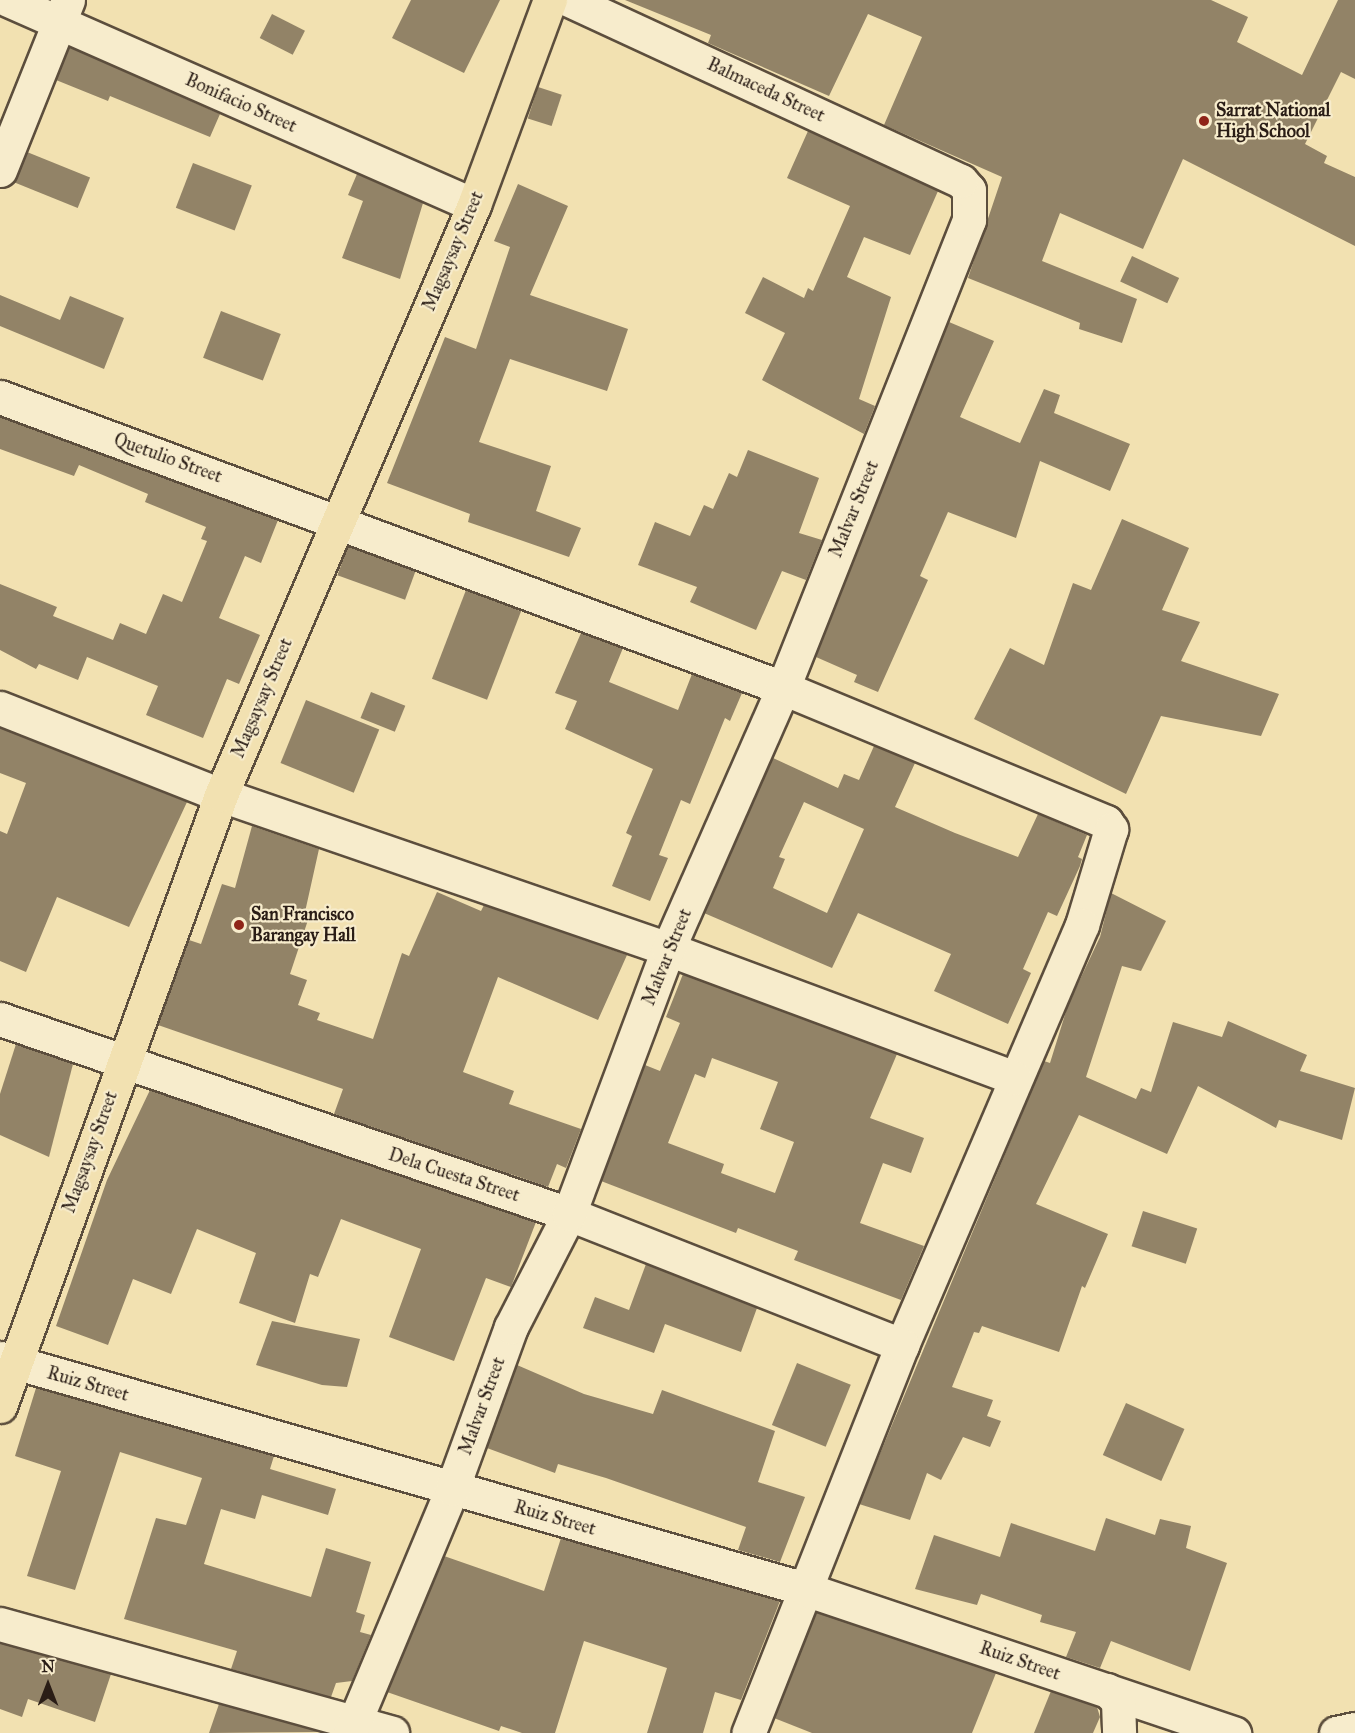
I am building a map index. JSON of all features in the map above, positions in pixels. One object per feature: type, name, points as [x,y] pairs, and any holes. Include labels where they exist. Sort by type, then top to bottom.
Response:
[{"type":"main road","name":"Magsaysay Street","points":[[0,1406],[8,1361],[122,1064],[221,795],[336,518],[474,205],[550,0]]},
{"type":"street","name":"Bonifacio Street","points":[[8,0],[63,11],[474,205]]},
{"type":"street","name":"Balmaceda Street","points":[[570,0],[962,181]]},
{"type":"street","points":[[0,170],[63,11]]},
{"type":"street","name":"Malvar Street","points":[[352,1728],[452,1489],[512,1328],[569,1214],[668,949],[783,688],[969,220],[969,190],[962,181]]},
{"type":"street","name":"Quetulio Street","points":[[0,397],[336,518],[783,688],[1106,822],[1112,829],[1082,924],[1015,1078]]},
{"type":"street","points":[[0,708],[221,795],[668,949],[1015,1078],[902,1346],[748,1733]]},
{"type":"street","name":"Dela Cuesta Street","points":[[0,1019],[122,1064],[569,1214],[902,1346]]},
{"type":"street","name":"Ruiz Street","points":[[8,1361],[805,1589],[1234,1733]]},
{"type":"street","points":[[0,1624],[352,1728],[392,1733]]},
{"type":"street","points":[[1107,1690],[1118,1701],[1119,1733]]},
{"type":"street","points":[[1336,1733],[1355,1729]]},
{"type":"building","points":[[411,0],[500,0],[464,73],[392,38]]},
{"type":"building","points":[[625,0],[1211,0],[1248,17],[1237,42],[1302,75],[1338,0],[1355,0],[1355,79],[1341,72],[1305,144],[1327,156],[1324,163],[1355,177],[1355,246],[1183,159],[1143,249],[1060,213],[1042,261],[1137,299],[1122,343],[1079,329],[1080,323],[968,278],[1002,177],[884,125],[922,37],[868,14],[829,96],[708,43],[711,35]]},
{"type":"building","points":[[272,14],[305,31],[293,55],[260,38]]},
{"type":"building","points":[[69,47],[220,114],[210,137],[110,96],[108,101],[56,80]]},
{"type":"building","points":[[538,87],[562,95],[552,126],[528,118]]},
{"type":"building","points":[[808,131],[938,191],[910,255],[864,237],[847,277],[891,297],[859,399],[875,406],[864,434],[762,380],[785,333],[745,313],[763,277],[804,298],[808,288],[813,291],[850,206],[787,178]]},
{"type":"building","points":[[27,152],[90,177],[78,208],[15,183]]},
{"type":"building","points":[[193,163],[252,186],[235,230],[176,208]]},
{"type":"building","points":[[357,174],[423,203],[400,279],[342,258],[363,201],[348,195]]},
{"type":"building","points":[[518,184],[568,206],[530,295],[628,329],[607,391],[510,359],[479,442],[551,466],[536,511],[581,528],[569,557],[468,522],[470,514],[387,483],[445,337],[476,349],[510,247],[494,241]]},
{"type":"building","points":[[1132,256],[1179,278],[1167,303],[1120,281]]},
{"type":"building","points":[[0,295],[60,320],[70,296],[124,318],[104,369],[0,326]]},
{"type":"building","points":[[221,311],[281,334],[263,381],[203,358]]},
{"type":"building","points":[[949,322],[994,341],[960,417],[1020,443],[1044,389],[1060,395],[1054,413],[1130,444],[1110,491],[1040,461],[1016,538],[948,512],[920,576],[928,580],[878,692],[854,682],[857,675],[816,657]]},
{"type":"building","points":[[0,417],[278,520],[261,563],[245,556],[219,618],[260,635],[239,684],[227,679],[203,738],[146,715],[158,686],[87,657],[78,680],[39,664],[36,669],[0,650],[0,584],[57,607],[53,616],[113,640],[120,623],[146,634],[163,594],[182,602],[207,541],[201,539],[206,527],[145,502],[148,494],[79,465],[74,476],[0,449]]},
{"type":"building","points":[[748,450],[819,478],[799,533],[822,540],[806,580],[782,571],[756,630],[690,602],[697,587],[638,565],[655,522],[690,536],[704,505],[713,509],[729,473],[737,477]]},
{"type":"building","points":[[1122,519],[1189,548],[1162,610],[1200,622],[1181,661],[1279,694],[1261,736],[1161,716],[1126,794],[974,719],[1010,648],[1044,665],[1073,583],[1091,590]]},
{"type":"building","points":[[348,546],[416,571],[405,600],[337,575]]},
{"type":"building","points":[[466,590],[521,611],[487,700],[432,679]]},
{"type":"building","points":[[581,633],[623,648],[609,682],[678,710],[692,674],[742,693],[730,721],[725,718],[690,804],[681,800],[659,855],[668,858],[650,901],[612,886],[632,836],[626,833],[653,769],[565,729],[577,701],[555,693]]},
{"type":"building","points":[[371,692],[405,706],[395,732],[361,718]]},
{"type":"building","points":[[306,700],[379,730],[354,793],[281,763]]},
{"type":"building","points":[[0,728],[187,802],[129,927],[57,897],[26,972],[0,961],[0,831],[7,834],[26,783],[0,773]]},
{"type":"building","points":[[874,746],[915,763],[895,807],[1018,857],[1038,814],[1087,835],[1078,857],[1082,859],[1080,866],[1057,916],[1048,912],[1023,969],[1031,973],[1008,1024],[934,991],[951,954],[858,913],[832,968],[704,913],[773,758],[838,788],[844,774],[859,780]],"holes":[[[804,802],[864,829],[827,913],[773,888],[785,859],[779,857]]]},
{"type":"building","points":[[252,826],[319,849],[305,912],[310,914],[290,974],[307,980],[298,1005],[320,1013],[317,1020],[373,1039],[402,953],[409,956],[437,892],[481,911],[484,905],[627,955],[598,1020],[498,977],[463,1072],[514,1091],[509,1104],[581,1129],[566,1168],[557,1164],[548,1187],[334,1114],[343,1089],[158,1025],[189,940],[201,944],[222,884],[235,888]]},
{"type":"building","points":[[1111,893],[1166,921],[1141,971],[1122,966],[1086,1077],[1136,1099],[1141,1088],[1151,1092],[1173,1022],[1222,1037],[1228,1021],[1307,1055],[1300,1071],[1355,1088],[1342,1140],[1279,1120],[1276,1128],[1198,1086],[1167,1154],[1079,1115],[1036,1204],[1108,1234],[1085,1288],[1082,1286],[1059,1352],[982,1326],[979,1333],[974,1332],[952,1387],[993,1400],[987,1416],[1001,1421],[990,1447],[963,1437],[941,1480],[927,1473],[910,1520],[859,1504],[1044,1061],[1050,1063],[1068,1005],[1100,937]]},
{"type":"building","points":[[683,974],[897,1054],[870,1118],[924,1138],[911,1173],[883,1163],[860,1223],[924,1246],[901,1300],[794,1260],[798,1251],[738,1228],[736,1233],[601,1181],[645,1065],[660,1071],[680,1023],[666,1017]],"holes":[[[712,1058],[778,1082],[760,1129],[794,1142],[775,1193],[721,1173],[724,1164],[668,1143],[695,1074],[705,1078]]]},
{"type":"building","points":[[16,1044],[73,1064],[49,1157],[0,1135],[0,1094]]},
{"type":"building","points":[[150,1090],[536,1222],[511,1287],[486,1278],[454,1361],[389,1337],[421,1249],[341,1219],[318,1277],[310,1274],[295,1323],[239,1303],[256,1253],[197,1229],[171,1294],[133,1279],[108,1345],[56,1326],[107,1180]]},
{"type":"building","points":[[1143,1211],[1197,1229],[1186,1264],[1132,1246]]},
{"type":"building","points":[[646,1264],[757,1308],[741,1352],[665,1324],[654,1353],[583,1328],[595,1297],[629,1310]]},
{"type":"building","points":[[272,1321],[360,1339],[347,1387],[322,1385],[256,1365]]},
{"type":"building","points":[[797,1363],[851,1385],[826,1447],[772,1425]]},
{"type":"building","points":[[517,1365],[584,1394],[653,1414],[662,1390],[775,1431],[758,1482],[805,1497],[780,1562],[738,1550],[746,1527],[606,1478],[558,1464],[555,1473],[487,1448]]},
{"type":"building","points":[[36,1388],[274,1456],[270,1469],[336,1489],[328,1515],[262,1495],[255,1519],[221,1509],[204,1564],[311,1597],[326,1548],[371,1562],[356,1612],[365,1615],[360,1632],[371,1635],[352,1681],[336,1683],[331,1697],[231,1669],[237,1651],[124,1619],[156,1518],[186,1525],[202,1478],[120,1452],[75,1590],[27,1576],[61,1471],[15,1456]]},
{"type":"building","points":[[1126,1403],[1184,1429],[1161,1481],[1103,1455]]},
{"type":"building","points":[[1106,1518],[1155,1535],[1160,1519],[1191,1526],[1186,1548],[1227,1563],[1190,1671],[1111,1641],[1100,1668],[1066,1657],[1076,1632],[1040,1622],[1042,1615],[981,1594],[977,1605],[915,1589],[934,1535],[1000,1557],[1011,1523],[1095,1551]]},
{"type":"building","points":[[561,1538],[780,1601],[741,1700],[715,1692],[703,1733],[647,1733],[667,1668],[584,1641],[555,1733],[522,1733],[501,1726],[499,1731],[387,1692],[444,1556],[544,1591]]},
{"type":"building","points":[[816,1612],[996,1673],[972,1733],[812,1733],[774,1718]]},
{"type":"building","points":[[0,1643],[111,1674],[95,1722],[28,1699],[22,1717],[0,1709]]},
{"type":"building","points":[[1051,1691],[1097,1707],[1100,1717],[1093,1733],[1034,1733]]},
{"type":"building","points":[[219,1704],[319,1732],[209,1733]]},
{"type":"place","name":"Sarrat National High School","points":[[1204,121]]},
{"type":"place","name":"San Francisco Barangay Hall","points":[[239,925]]}]
